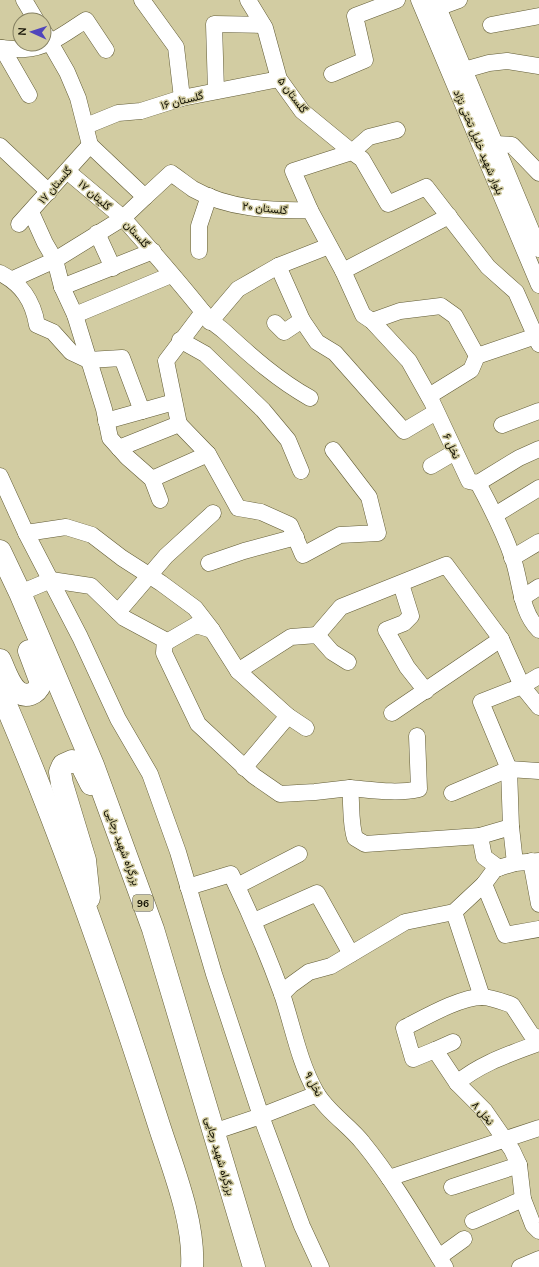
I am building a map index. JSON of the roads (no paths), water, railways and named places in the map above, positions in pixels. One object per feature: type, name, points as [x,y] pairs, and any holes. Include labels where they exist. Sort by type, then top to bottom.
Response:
[{"type":"highway","name":"بزرگراه شهید رجایی","points":[[0,550],[20,593],[93,765],[153,929],[254,1267]]},
{"type":"highway","points":[[0,583],[40,677],[39,688],[29,695],[20,694],[14,689],[0,660]]},
{"type":"highway","points":[[0,691],[92,927],[142,1071],[185,1211],[193,1246],[192,1267]]},
{"type":"highway","points":[[92,927],[86,860],[62,784],[60,772],[62,765],[72,761],[81,764],[98,799],[118,832]]},
{"type":"street","points":[[24,0],[31,12]]},
{"type":"street","points":[[142,0],[176,47],[182,98]]},
{"type":"street","name":"گلستان ۵","points":[[248,0],[263,25],[279,79],[302,111],[362,159],[388,204],[426,187],[449,216]]},
{"type":"street","points":[[332,74],[365,60],[356,16],[397,0]]},
{"type":"street","points":[[429,5],[459,0]]},
{"type":"street","name":"بلوار شهید خلیل تختی نژاد","points":[[429,5],[464,70],[539,249]]},
{"type":"street","name":"بلوار شهید خلیل تختی نژاد","points":[[429,5],[539,285]]},
{"type":"street","points":[[492,26],[539,16]]},
{"type":"street","points":[[52,35],[86,20],[106,50]]},
{"type":"street","points":[[216,91],[214,24],[263,25]]},
{"type":"street","points":[[52,45],[78,98],[90,145],[146,197]]},
{"type":"street","points":[[1,48],[12,48]]},
{"type":"street","points":[[1,48],[29,95]]},
{"type":"street","points":[[464,70],[489,63],[507,61],[539,66]]},
{"type":"street","name":"گلستان ۱۶","points":[[86,126],[118,113],[141,111],[182,98],[279,79]]},
{"type":"street","points":[[397,130],[369,137],[352,152],[293,172],[310,210],[343,271],[449,216],[488,267],[516,292],[537,340],[477,356]]},
{"type":"street","points":[[495,144],[512,145],[539,173]]},
{"type":"street","name":"گلستان ۱۷","points":[[19,224],[90,145]]},
{"type":"street","points":[[0,146],[49,192]]},
{"type":"street","name":"گلیتان ۱۷","points":[[68,171],[122,218]]},
{"type":"street","name":"گلستان ۲۰","points":[[146,197],[171,173],[193,189],[209,196],[246,207],[269,210],[310,210]]},
{"type":"street","points":[[199,251],[200,226],[209,196]]},
{"type":"street","name":"گلستان","points":[[146,197],[122,218],[153,250],[171,275],[206,317],[284,383],[310,398]]},
{"type":"street","points":[[31,212],[45,243],[55,260],[62,287],[75,315],[110,438],[152,479],[160,500]]},
{"type":"street","points":[[122,218],[55,260],[6,276],[34,308],[37,325],[53,332],[71,352],[88,360],[122,358],[142,410]]},
{"type":"street","points":[[97,233],[113,268]]},
{"type":"street","points":[[329,246],[278,266],[238,289],[180,340],[166,361],[179,424],[208,454],[238,508],[261,512],[290,525],[303,555],[340,535],[378,533],[369,497],[333,450]]},
{"type":"street","points":[[62,287],[113,268],[153,250]]},
{"type":"street","points":[[278,266],[302,320],[317,342],[335,353],[404,431],[436,412]]},
{"type":"street","name":"نخل ۶","points":[[343,271],[362,315],[372,321],[409,361],[429,396],[454,452],[469,481],[478,482],[495,515],[512,558],[519,579],[522,598],[532,623],[539,630]]},
{"type":"street","points":[[75,315],[171,275]]},
{"type":"street","points":[[372,321],[400,311],[441,306],[455,316],[477,356]]},
{"type":"street","points":[[275,323],[284,332],[302,320]]},
{"type":"street","points":[[180,340],[205,354],[263,410],[288,440],[301,471]]},
{"type":"street","points":[[429,396],[471,370],[477,356]]},
{"type":"street","points":[[106,421],[174,402]]},
{"type":"street","points":[[502,425],[539,411]]},
{"type":"street","points":[[119,448],[179,424]]},
{"type":"street","points":[[478,482],[519,458],[539,449]]},
{"type":"street","points":[[431,466],[454,452]]},
{"type":"street","points":[[152,479],[208,454]]},
{"type":"street","points":[[0,476],[118,719],[150,774],[188,887],[214,974],[261,1116],[302,1226],[321,1267]]},
{"type":"street","points":[[495,515],[539,488]]},
{"type":"street","points":[[118,612],[166,556],[213,513]]},
{"type":"street","points":[[26,532],[66,527],[92,534],[122,558],[195,608],[212,630],[238,672],[288,716],[306,728]]},
{"type":"street","points":[[209,563],[244,550],[296,537]]},
{"type":"street","points":[[512,558],[539,542]]},
{"type":"street","points":[[238,672],[291,638],[316,635],[341,607],[446,565],[501,639],[522,686],[539,707]]},
{"type":"street","points":[[20,593],[51,580],[91,586],[124,618],[165,640],[164,653],[198,724],[244,768],[280,794],[350,788],[408,792],[419,789],[417,736]]},
{"type":"street","points":[[401,584],[411,616],[404,623],[386,630],[407,667],[426,691]]},
{"type":"street","points":[[522,598],[539,587]]},
{"type":"street","points":[[165,643],[196,625],[212,630]]},
{"type":"street","points":[[316,635],[332,652],[348,662]]},
{"type":"street","points":[[392,713],[501,639]]},
{"type":"street","points":[[515,864],[511,827],[509,769],[482,702],[522,686],[539,676]]},
{"type":"street","points":[[244,768],[288,716]]},
{"type":"street","points":[[452,793],[509,769],[539,771]]},
{"type":"street","points":[[350,788],[353,809],[352,829],[355,838],[365,844],[480,836],[511,827]]},
{"type":"street","points":[[480,836],[484,857],[498,868]]},
{"type":"street","points":[[188,887],[234,880],[299,854]]},
{"type":"street","points":[[282,994],[291,985],[309,972],[331,966],[405,922],[454,912],[484,884],[495,869],[535,861],[539,904]]},
{"type":"street","name":"نخل ۹","points":[[234,880],[254,921],[282,994],[304,1064],[317,1094],[332,1112],[363,1142],[389,1178],[442,1262]]},
{"type":"street","points":[[484,884],[505,935],[539,928]]},
{"type":"street","points":[[254,921],[318,893],[351,954]]},
{"type":"street","points":[[454,912],[482,997]]},
{"type":"street","points":[[453,1042],[413,1059],[404,1028],[436,1012],[467,1000],[482,997],[512,1005],[532,1034],[539,1039]]},
{"type":"street","points":[[457,1083],[470,1072],[498,1058],[539,1044]]},
{"type":"street","name":"نخل ۸","points":[[435,1050],[457,1083],[485,1111],[504,1139],[518,1164],[523,1199],[533,1225],[539,1231]]},
{"type":"street","points":[[213,1132],[261,1116],[317,1094]]},
{"type":"street","points":[[389,1178],[539,1128]]},
{"type":"street","points":[[452,1187],[518,1164]]},
{"type":"street","points":[[473,1221],[523,1199]]},
{"type":"street","points":[[442,1262],[464,1239]]},
{"type":"street","points":[[520,1267],[539,1259]]}]
